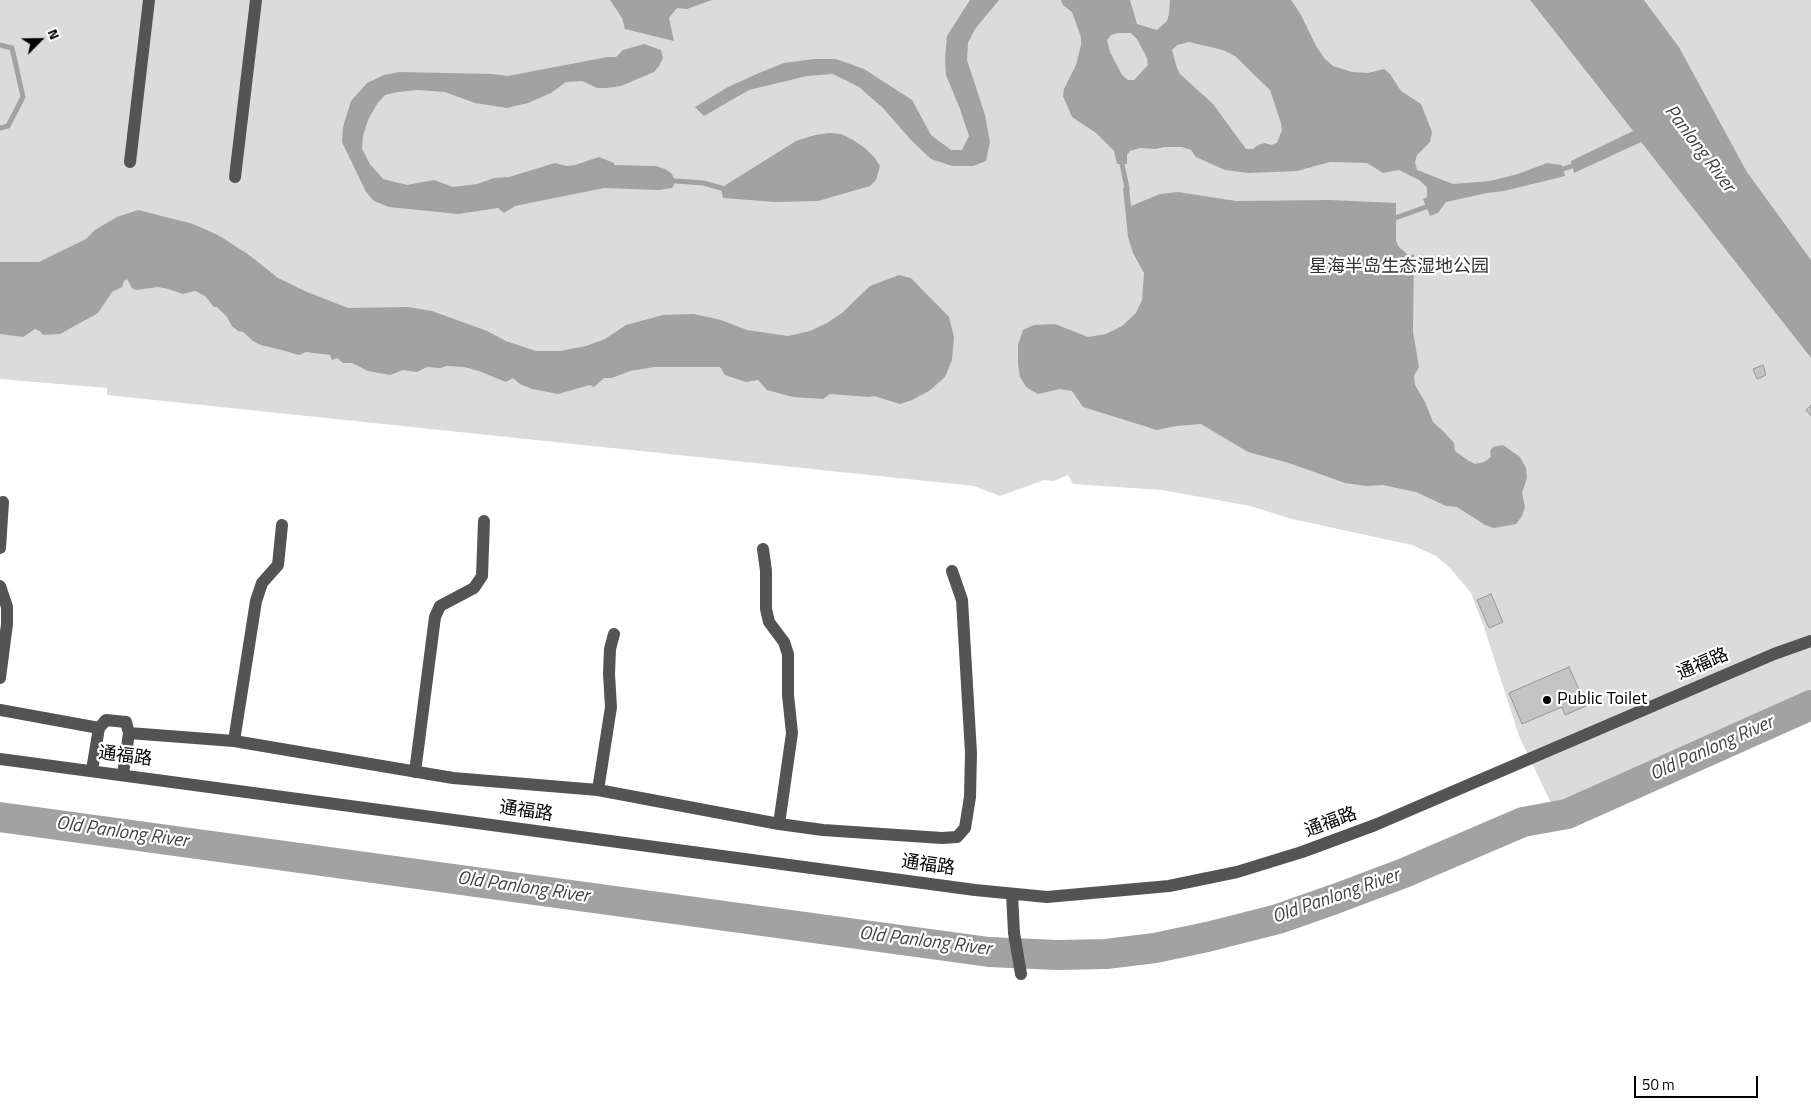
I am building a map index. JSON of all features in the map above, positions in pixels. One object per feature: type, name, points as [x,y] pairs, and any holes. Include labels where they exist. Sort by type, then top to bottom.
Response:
[{"type":"street","points":[[130,162],[149,0]]},
{"type":"street","points":[[235,177],[256,0]]},
{"type":"street","points":[[0,548],[3,502]]},
{"type":"street","points":[[415,772],[435,617],[440,606],[474,588],[482,576],[484,521]]},
{"type":"street","points":[[234,741],[256,601],[262,583],[278,565],[282,525]]},
{"type":"street","points":[[763,549],[766,571],[766,608],[769,622],[784,642],[788,654],[788,694],[792,733],[779,824]]},
{"type":"street","points":[[129,733],[234,741],[453,778],[598,790],[779,824],[823,830],[942,838],[957,837],[965,828],[970,797],[971,753],[962,600],[952,571]]},
{"type":"street","points":[[0,586],[7,607],[7,615],[0,678]]},
{"type":"street","points":[[598,790],[611,707],[609,658],[614,634]]},
{"type":"street","name":"通福路","points":[[0,759],[1046,898],[1169,886],[1236,872],[1302,852],[1375,825],[1774,654],[1811,641]]},
{"type":"street","points":[[0,710],[98,728]]},
{"type":"street","points":[[92,770],[98,728],[106,720],[126,722],[129,733],[123,774]]},
{"type":"street","points":[[1012,894],[1014,933],[1020,974]]},
{"type":"green space","name":"星海半岛生态湿地公园","points":[[0,0],[1530,0],[1811,358],[1811,705],[1567,814],[1557,816],[1519,736],[1484,627],[1471,593],[1451,569],[1436,556],[1412,545],[1292,519],[1250,506],[1162,490],[1073,484],[1068,475],[1054,481],[1044,480],[1000,496],[974,486],[107,395],[107,388],[0,379]]},
{"type":"green space","points":[[1644,0],[1811,0],[1811,260],[1747,172],[1679,47]]},
{"type":"water","points":[[610,0],[712,0],[687,9],[677,8],[669,18],[674,41],[625,29],[622,18]]},
{"type":"water","points":[[970,0],[999,0],[975,29],[968,43],[967,60],[985,115],[990,142],[986,161],[973,166],[952,166],[931,159],[911,140],[883,108],[859,87],[833,74],[807,76],[749,90],[704,116],[695,107],[728,87],[784,63],[814,59],[836,59],[864,69],[912,100],[931,135],[951,150],[962,150],[969,136],[946,75],[945,59],[947,36]]},
{"type":"water","points":[[1061,0],[1130,0],[1137,24],[1157,30],[1167,21],[1170,0],[1291,0],[1301,15],[1316,46],[1325,59],[1333,66],[1352,72],[1368,73],[1384,69],[1390,74],[1401,91],[1421,104],[1432,132],[1430,142],[1417,155],[1415,162],[1417,170],[1453,184],[1490,181],[1518,174],[1547,163],[1562,165],[1565,176],[1504,191],[1446,202],[1438,213],[1430,216],[1423,199],[1427,197],[1427,187],[1419,180],[1399,170],[1383,173],[1367,163],[1330,162],[1297,171],[1249,173],[1225,170],[1196,157],[1191,150],[1182,147],[1165,147],[1155,149],[1140,148],[1130,151],[1127,155],[1127,164],[1117,164],[1114,151],[1096,133],[1072,117],[1063,96],[1064,89],[1076,65],[1081,37],[1072,12],[1063,5]],"holes":[[[1131,33],[1137,39],[1147,58],[1148,65],[1134,80],[1128,80],[1122,75],[1110,52],[1107,40],[1111,35]],[[1189,42],[1223,50],[1235,56],[1270,90],[1282,130],[1277,143],[1271,145],[1265,143],[1253,149],[1246,149],[1213,104],[1180,74],[1172,50],[1177,45]]]},
{"type":"water","name":"Panlong River","points":[[1530,0],[1644,0],[1679,47],[1747,172],[1811,260],[1811,358],[1641,142],[1574,173],[1571,161],[1633,131]]},
{"type":"water","points":[[644,44],[661,50],[663,58],[659,66],[654,72],[621,86],[597,88],[582,81],[566,82],[551,93],[528,103],[507,108],[475,103],[445,92],[418,90],[385,95],[377,104],[368,120],[363,136],[362,149],[370,164],[383,179],[407,185],[434,180],[453,187],[477,184],[494,178],[509,177],[555,163],[567,166],[575,165],[599,157],[614,163],[614,165],[656,166],[665,169],[671,173],[676,181],[672,188],[659,190],[604,188],[515,206],[504,213],[498,208],[458,214],[389,207],[374,201],[366,192],[342,142],[343,127],[351,101],[367,83],[384,75],[399,72],[508,76],[607,57],[616,57],[623,50]]},
{"type":"water","points":[[829,133],[841,134],[853,140],[874,157],[880,166],[876,180],[870,186],[818,201],[775,202],[723,198],[721,188],[796,141]]},
{"type":"water","points":[[1123,188],[1129,188],[1131,206],[1160,194],[1178,192],[1236,201],[1330,200],[1396,203],[1396,241],[1399,247],[1409,256],[1414,254],[1413,332],[1419,367],[1414,376],[1415,385],[1425,402],[1433,422],[1454,443],[1455,451],[1469,461],[1475,464],[1484,462],[1491,457],[1490,451],[1493,447],[1503,445],[1520,457],[1526,468],[1527,478],[1522,493],[1525,507],[1522,516],[1516,524],[1494,528],[1485,525],[1457,507],[1446,506],[1416,492],[1383,485],[1366,486],[1345,483],[1289,463],[1248,452],[1201,424],[1157,430],[1083,407],[1072,391],[1060,389],[1038,394],[1026,387],[1020,377],[1018,364],[1018,345],[1023,330],[1034,325],[1055,324],[1088,337],[1106,334],[1122,326],[1136,313],[1142,300],[1144,273],[1133,253],[1128,237]]},
{"type":"water","points":[[138,210],[193,224],[218,235],[249,255],[278,278],[348,308],[408,307],[432,311],[536,351],[560,351],[586,346],[605,339],[626,325],[663,315],[694,314],[721,320],[747,330],[788,336],[810,331],[827,323],[842,313],[870,286],[899,275],[911,278],[949,317],[954,337],[952,360],[945,377],[929,391],[900,404],[874,396],[830,394],[823,399],[793,397],[767,390],[758,380],[746,382],[725,375],[720,367],[654,367],[630,371],[612,378],[604,378],[594,387],[590,385],[558,394],[532,389],[520,384],[513,378],[506,382],[464,367],[427,367],[417,372],[403,370],[390,375],[368,371],[352,363],[343,363],[337,358],[332,360],[330,355],[306,352],[299,355],[261,345],[243,332],[238,331],[217,307],[214,307],[205,296],[195,291],[183,294],[158,287],[136,290],[132,288],[127,279],[122,287],[112,292],[98,313],[60,334],[43,335],[35,329],[23,337],[0,334],[0,262],[39,262],[86,239],[95,230],[117,217]]},
{"type":"building","points":[[1763,365],[1766,375],[1757,379],[1753,369]]},
{"type":"building","points":[[1811,405],[1811,416],[1806,410]]},
{"type":"building","points":[[1491,594],[1503,622],[1489,628],[1477,600]]},
{"type":"building","name":"Public Toilet","points":[[1569,667],[1586,706],[1565,715],[1562,707],[1522,724],[1509,693]]},
{"type":"waterway","points":[[0,45],[12,48],[23,97],[8,126],[0,128]]},
{"type":"waterway","points":[[1122,164],[1127,188]]},
{"type":"waterway","points":[[1563,169],[1572,166]]},
{"type":"waterway","points":[[676,181],[704,183],[721,188]]},
{"type":"waterway","points":[[1395,218],[1426,207]]},
{"type":"waterway","name":"Old Panlong River","points":[[0,817],[989,952],[1057,955],[1106,954],[1155,948],[1207,937],[1278,919],[1335,899],[1404,873],[1523,822],[1567,814],[1811,705]]},
{"type":"place","name":"Public Toilet","points":[[1547,700]]}]
